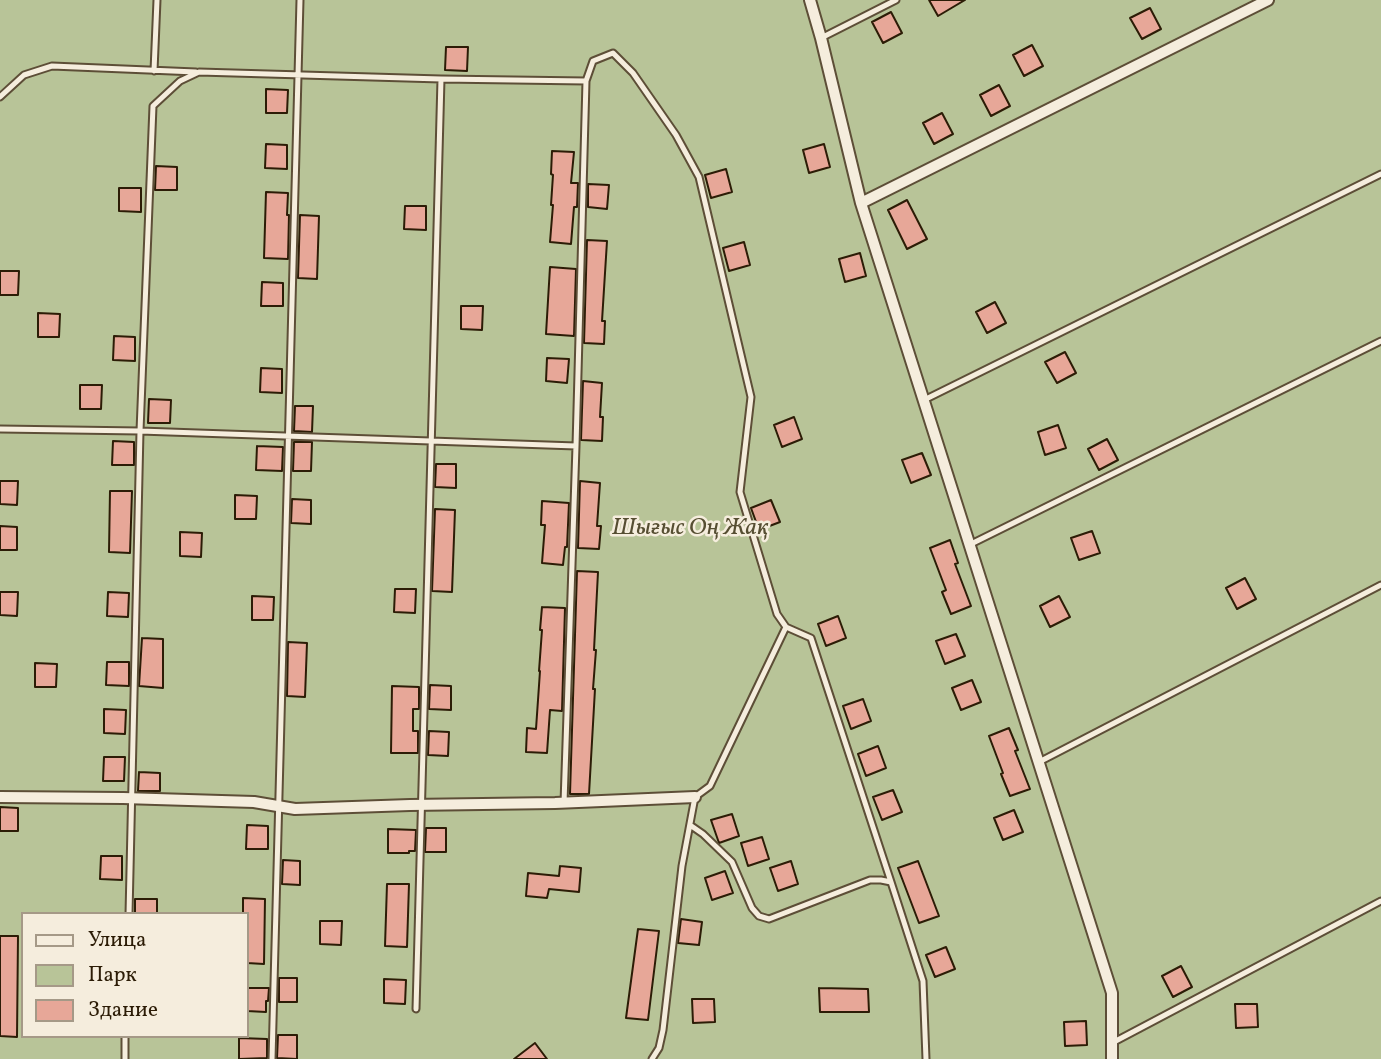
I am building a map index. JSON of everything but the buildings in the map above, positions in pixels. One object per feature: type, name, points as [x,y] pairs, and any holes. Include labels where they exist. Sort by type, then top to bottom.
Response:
[{"type":"street","points":[[810,0],[861,202],[1112,993],[1112,1059]]},
{"type":"street","points":[[861,202],[1268,0]]},
{"type":"street","points":[[0,797],[254,802],[295,809],[695,797]]},
{"type":"lane","points":[[154,71],[157,0]]},
{"type":"lane","points":[[272,1059],[300,0]]},
{"type":"lane","points":[[821,38],[896,0]]},
{"type":"lane","points":[[564,803],[586,81],[593,61],[613,53],[633,73],[676,135],[699,177],[751,397],[740,492],[777,614],[786,627],[811,638],[923,981],[926,1059]]},
{"type":"lane","points":[[0,97],[24,75],[52,66],[297,76],[586,81]]},
{"type":"lane","points":[[129,912],[140,431],[153,106],[180,80],[199,72]]},
{"type":"lane","points":[[416,1009],[441,79]]},
{"type":"lane","points":[[924,400],[1381,174]]},
{"type":"lane","points":[[970,545],[1381,341]]},
{"type":"lane","points":[[0,429],[140,431],[576,446]]},
{"type":"lane","points":[[1038,763],[1381,585]]},
{"type":"lane","points":[[652,1059],[659,1048],[663,1030],[682,866],[695,797],[710,786],[786,627]]},
{"type":"lane","points":[[690,825],[732,862],[752,908],[760,916],[769,919],[870,880],[891,882]]},
{"type":"lane","points":[[1112,1043],[1381,901]]},
{"type":"lane","points":[[125,1038],[125,1059]]},
{"type":"green space","name":"Шығыс Оң Жақ","points":[[0,0],[1381,0],[1381,1059],[0,1059]]}]
